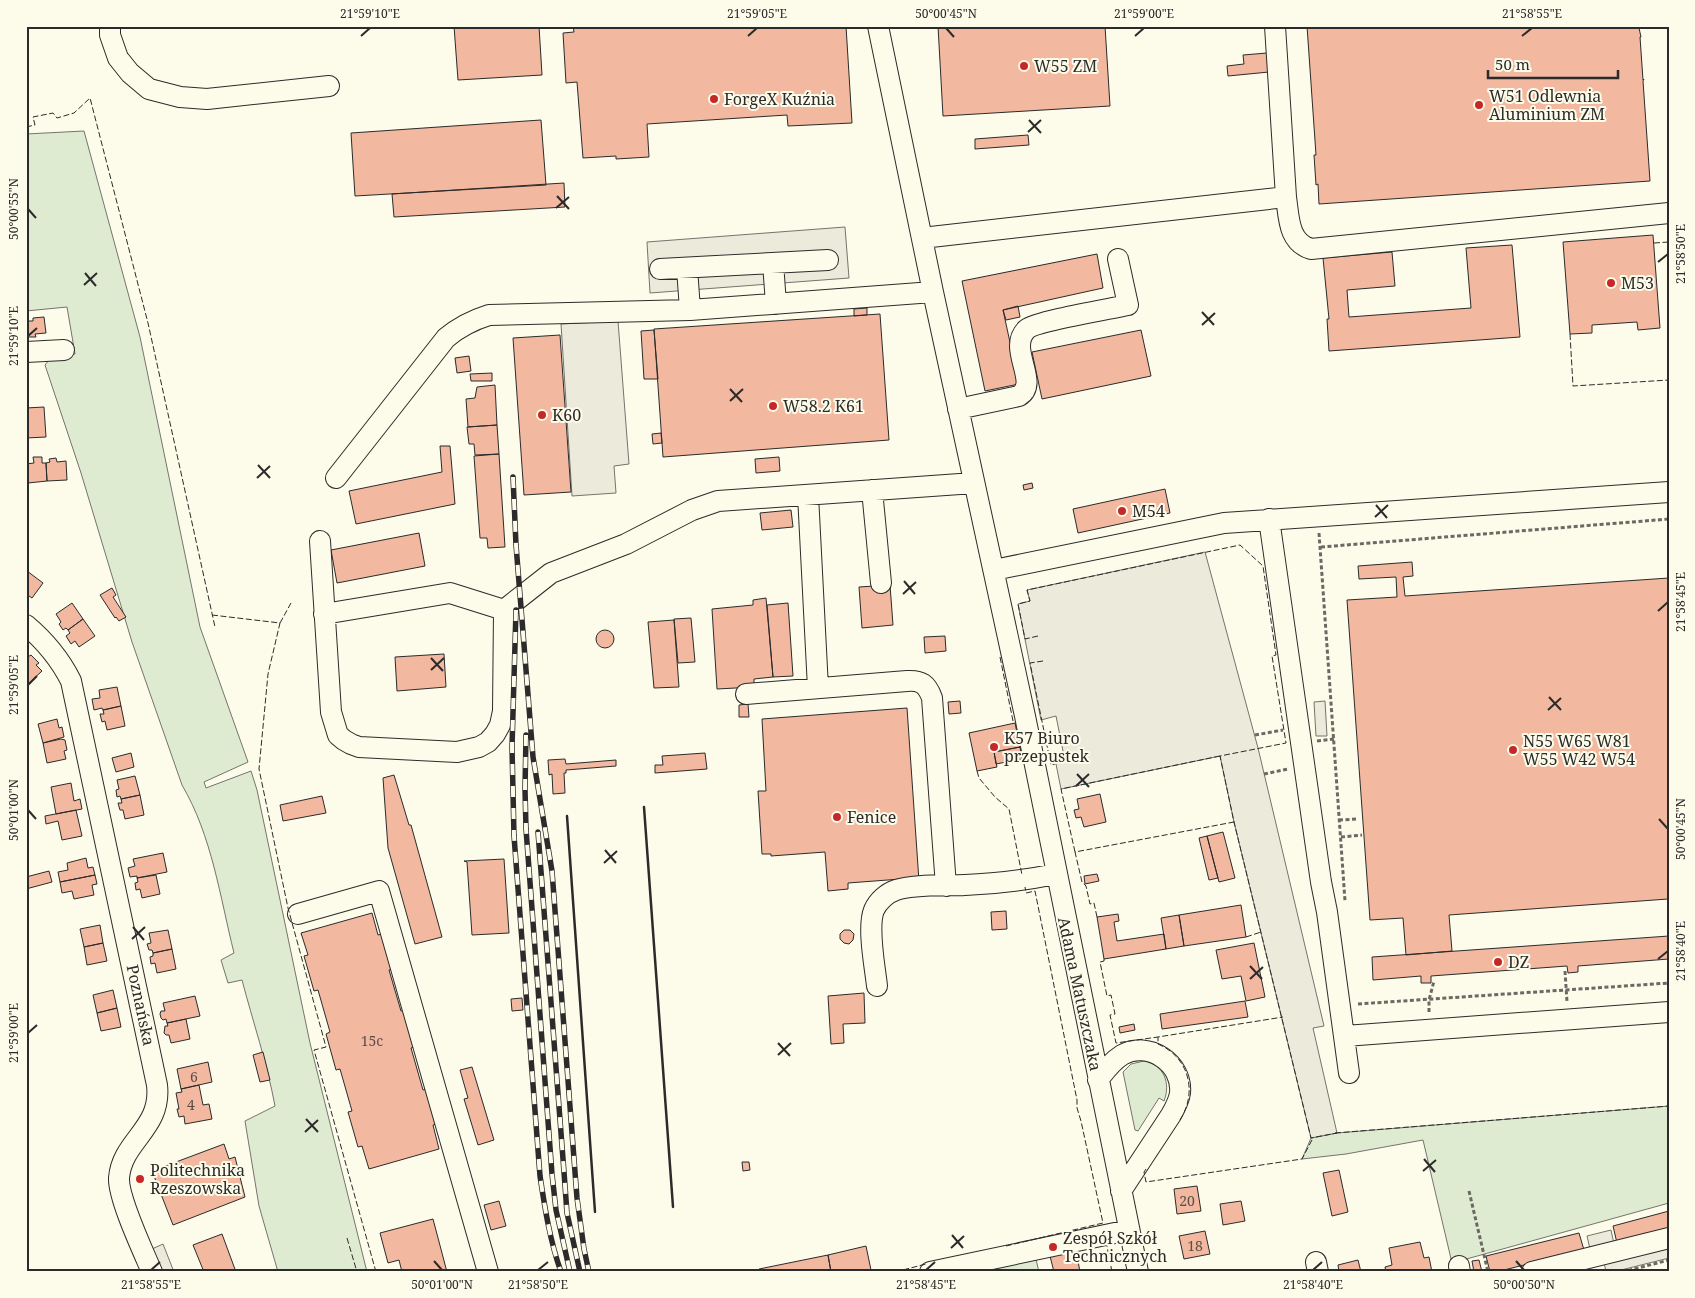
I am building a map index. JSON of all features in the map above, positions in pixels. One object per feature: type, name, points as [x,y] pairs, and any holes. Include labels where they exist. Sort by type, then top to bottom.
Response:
[{"type":"street","points":[[110,26],[110,35],[118,58],[130,73],[149,90],[180,97],[207,99],[329,86]]},
{"type":"street","name":"Adama Matuszczaka","points":[[878,26],[933,292],[1025,716],[1138,1272]]},
{"type":"street","points":[[1275,26],[1286,197],[1290,226],[1295,238],[1303,246],[1311,249],[1669,213]]},
{"type":"street","points":[[922,238],[1286,197]]},
{"type":"street","points":[[958,409],[1023,394],[1027,384],[1020,345],[1021,336],[1034,325],[1128,305],[1118,259]]},
{"type":"street","points":[[660,269],[828,260]]},
{"type":"street","points":[[773,263],[776,304]]},
{"type":"street","points":[[687,268],[690,310]]},
{"type":"street","points":[[336,478],[446,338],[476,319],[489,315],[690,310],[933,292]]},
{"type":"street","points":[[26,352],[64,350]]},
{"type":"street","points":[[504,610],[551,574],[626,544],[672,520],[718,501],[974,483]]},
{"type":"street","points":[[872,490],[881,583]]},
{"type":"street","points":[[994,570],[1224,523],[1669,492]]},
{"type":"street","points":[[808,495],[818,688]]},
{"type":"street","points":[[1269,519],[1349,1073]]},
{"type":"street","points":[[320,541],[331,712],[338,735],[344,740],[359,746],[457,752],[479,747],[488,742],[500,726],[503,711],[504,610]]},
{"type":"street","points":[[324,614],[450,593],[504,610]]},
{"type":"street","name":"Poznańska","points":[[26,625],[55,654],[70,681],[157,1085],[158,1096],[154,1115],[130,1148],[120,1177],[121,1193],[152,1272]]},
{"type":"street","points":[[746,694],[916,680],[924,683],[929,689],[932,698],[946,886]]},
{"type":"street","points":[[877,986],[872,917],[880,901],[894,890],[1023,880],[1056,874]]},
{"type":"street","points":[[298,914],[379,891],[488,1272]]},
{"type":"street","points":[[1345,1036],[1669,1012]]},
{"type":"street","points":[[1098,1080],[1113,1062],[1122,1055],[1139,1050],[1157,1054],[1165,1059],[1176,1074],[1179,1084],[1180,1094],[1172,1114],[1121,1191]]},
{"type":"street","points":[[930,1272],[1129,1230]]},
{"type":"street","points":[[1532,1272],[1669,1238]]},
{"type":"path","points":[[1320,547],[1669,519]]},
{"type":"path","points":[[1319,526],[1346,910]]},
{"type":"path","points":[[1264,774],[1294,767]]},
{"type":"path","points":[[1340,820],[1358,819]]},
{"type":"path","points":[[1341,837],[1362,835]]},
{"type":"path","points":[[1565,971],[1569,1020]]},
{"type":"path","points":[[1429,1030],[1429,1000],[1434,981]]},
{"type":"path","points":[[1340,1008],[1352,1005],[1669,983]]},
{"type":"path","points":[[1469,1191],[1488,1272]]},
{"type":"path","points":[[1622,1272],[1669,1260]]},
{"type":"green space","points":[[84,131],[140,337],[200,627],[248,762],[204,782],[206,788],[251,771],[257,790],[310,1043],[367,1272],[278,1272],[259,1206],[245,1121],[275,1106],[264,1058],[242,980],[228,983],[221,960],[234,953],[214,867],[201,825],[182,785],[132,642],[81,473],[45,365],[52,356],[75,354],[67,307],[26,311],[26,134]]},
{"type":"green space","points":[[1144,1061],[1157,1066],[1164,1076],[1167,1088],[1164,1101],[1159,1098],[1138,1131],[1135,1130],[1123,1072],[1131,1064]]},
{"type":"green space","points":[[1669,1106],[1669,1203],[1452,1263],[1423,1140],[1346,1154],[1302,1159],[1311,1138],[1337,1133]]},
{"type":"green space","points":[[1035,1255],[1039,1272],[967,1272]]},
{"type":"shaded area","points":[[845,227],[849,278],[650,293],[647,242]]},
{"type":"shaded area","points":[[618,321],[629,464],[614,466],[616,493],[572,496],[561,324]]},
{"type":"shaded area","points":[[1205,552],[1258,748],[1324,1026],[1313,1028],[1337,1133],[1311,1138],[1234,822],[1220,756],[1061,789],[1056,764],[1065,761],[1056,716],[1041,720],[1018,604],[1030,601],[1027,590]]},
{"type":"shaded area","points":[[1325,701],[1327,736],[1316,736],[1314,702]]},
{"type":"shaded area","points":[[1611,1230],[1614,1244],[1590,1249],[1587,1236]]},
{"type":"shaded area","points":[[163,1244],[174,1272],[161,1272],[152,1249]]},
{"type":"shaded area","points":[[1669,1246],[1669,1258],[1613,1272],[1606,1272],[1604,1262]]},
{"type":"building","points":[[454,26],[539,26],[542,75],[458,80]]},
{"type":"building","name":"ForgeX Kuźnia","points":[[573,26],[846,26],[852,123],[788,126],[787,115],[647,124],[649,157],[583,158],[577,82],[566,83],[563,33],[574,32]]},
{"type":"building","name":"W55 ZM","points":[[938,26],[1105,26],[1110,106],[943,116]]},
{"type":"building","name":"W51 Odlewnia Aluminium ZM","points":[[1307,26],[1656,26],[1639,28],[1650,181],[1319,204],[1318,184],[1316,185],[1314,155],[1316,155]]},
{"type":"building","points":[[1267,53],[1269,72],[1228,76],[1227,66],[1244,64],[1243,55]]},
{"type":"building","points":[[541,120],[546,185],[355,196],[351,133]]},
{"type":"building","points":[[1028,135],[1029,145],[975,149],[975,139]]},
{"type":"building","points":[[564,183],[565,207],[394,217],[392,194]]},
{"type":"building","name":"M53","points":[[1653,235],[1660,328],[1638,330],[1637,322],[1592,325],[1592,333],[1570,334],[1563,242]]},
{"type":"building","points":[[1512,245],[1520,337],[1329,351],[1327,319],[1329,319],[1323,258],[1392,252],[1395,286],[1347,290],[1349,317],[1471,308],[1466,248]]},
{"type":"building","points":[[1097,254],[1103,288],[1003,310],[1019,384],[985,391],[962,281]]},
{"type":"building","points":[[1018,306],[1020,317],[1006,320],[1003,310]]},
{"type":"building","points":[[867,308],[867,315],[854,316],[854,309]]},
{"type":"building","name":"W58.2 K61","points":[[880,314],[889,440],[663,457],[654,329]]},
{"type":"building","points":[[44,317],[46,333],[35,334],[36,337],[26,337],[26,321],[33,321],[33,318]]},
{"type":"building","points":[[654,330],[658,379],[644,379],[641,331]]},
{"type":"building","points":[[1141,330],[1151,376],[1042,399],[1032,352]]},
{"type":"building","name":"K60","points":[[560,335],[571,492],[524,495],[513,338]]},
{"type":"building","points":[[469,356],[471,371],[457,373],[455,358]]},
{"type":"building","points":[[492,373],[492,381],[471,381],[470,374]]},
{"type":"building","points":[[495,385],[497,425],[468,427],[466,399],[475,398],[477,387]]},
{"type":"building","points":[[44,407],[46,437],[26,438],[26,408]]},
{"type":"building","points":[[497,425],[499,454],[475,455],[474,444],[469,444],[467,427]]},
{"type":"building","points":[[661,433],[662,443],[653,444],[652,434]]},
{"type":"building","points":[[440,446],[450,446],[455,504],[356,524],[349,491],[442,472]]},
{"type":"building","points":[[499,454],[505,547],[488,548],[487,538],[480,538],[474,456]]},
{"type":"building","points":[[33,457],[42,457],[42,463],[46,463],[47,481],[28,483],[26,464],[34,463]]},
{"type":"building","points":[[779,457],[780,471],[756,473],[755,459]]},
{"type":"building","points":[[56,458],[57,462],[66,461],[67,480],[47,481],[46,463],[50,462],[49,459]]},
{"type":"building","points":[[1032,483],[1033,488],[1024,490],[1023,485]]},
{"type":"building","name":"M54","points":[[1165,489],[1170,513],[1078,533],[1073,509]]},
{"type":"building","points":[[791,510],[793,527],[762,530],[760,513]]},
{"type":"building","points":[[419,533],[425,566],[337,583],[331,550]]},
{"type":"building","name":"N55 W65 W81 W55 W42 W54","points":[[1412,562],[1413,576],[1403,577],[1405,596],[1669,578],[1669,912],[1668,899],[1449,915],[1452,951],[1406,955],[1403,918],[1370,920],[1347,600],[1397,597],[1396,577],[1359,579],[1358,566]]},
{"type":"building","points":[[27,571],[43,583],[32,598],[26,594]]},
{"type":"building","points":[[890,585],[893,625],[862,628],[859,587]]},
{"type":"building","points":[[112,588],[116,595],[113,597],[126,617],[119,621],[100,595]]},
{"type":"building","points":[[766,598],[773,677],[754,679],[754,687],[717,689],[712,609],[753,605],[753,600]]},
{"type":"building","points":[[72,603],[83,619],[68,630],[66,628],[63,630],[56,614]]},
{"type":"building","points":[[788,603],[793,676],[773,677],[767,605]]},
{"type":"building","points":[[691,618],[695,662],[678,663],[674,619]]},
{"type":"building","points":[[83,619],[95,636],[79,647],[75,641],[71,644],[66,636],[70,633],[68,630]]},
{"type":"building","points":[[674,620],[679,687],[654,688],[648,622]]},
{"type":"building","points":[[605,630],[611,633],[614,639],[611,645],[605,648],[599,645],[596,639],[599,633]]},
{"type":"building","points":[[945,636],[946,651],[925,653],[924,637]]},
{"type":"building","points":[[444,654],[446,687],[397,691],[395,657]]},
{"type":"building","points":[[31,655],[39,663],[36,665],[42,671],[28,684],[26,682],[26,658]]},
{"type":"building","points":[[117,687],[121,706],[94,710],[92,699],[100,698],[99,690]]},
{"type":"building","points":[[960,701],[961,713],[949,714],[948,702]]},
{"type":"building","points":[[748,704],[749,717],[739,717],[739,705]]},
{"type":"building","points":[[121,706],[125,726],[107,730],[105,721],[102,722],[100,714],[104,714],[103,710]]},
{"type":"building","name":"Fenice","points":[[907,708],[919,881],[901,879],[848,883],[848,889],[828,891],[825,852],[771,856],[771,854],[762,854],[758,791],[766,791],[762,719]]},
{"type":"building","points":[[57,719],[59,728],[62,727],[64,737],[43,743],[38,724]]},
{"type":"building","name":"K57 Biuro przepustek","points":[[1015,723],[1020,747],[994,752],[997,767],[977,771],[969,733]]},
{"type":"building","points":[[61,739],[65,740],[67,750],[64,751],[66,759],[47,763],[43,743]]},
{"type":"building","points":[[1020,747],[1022,759],[996,764],[994,752]]},
{"type":"building","points":[[131,753],[134,767],[116,772],[112,758]]},
{"type":"building","points":[[705,753],[707,769],[655,773],[655,765],[663,765],[662,756]]},
{"type":"building","points":[[565,759],[566,764],[616,760],[616,766],[566,770],[566,773],[564,773],[565,793],[553,794],[552,774],[549,775],[548,760]]},
{"type":"building","points":[[394,775],[409,825],[411,825],[442,937],[415,944],[388,848],[383,778]]},
{"type":"building","points":[[135,776],[140,795],[121,799],[120,796],[117,797],[116,790],[119,789],[117,780]]},
{"type":"building","points":[[71,783],[74,801],[80,799],[82,809],[56,814],[51,787]]},
{"type":"building","points":[[1100,794],[1106,822],[1084,827],[1081,817],[1076,818],[1074,810],[1079,809],[1077,799]]},
{"type":"building","points":[[140,795],[144,815],[125,819],[123,810],[120,810],[118,803],[122,803],[121,799]]},
{"type":"building","points":[[322,796],[326,813],[283,821],[280,805]]},
{"type":"building","points":[[76,810],[82,836],[62,840],[58,821],[46,824],[45,816]]},
{"type":"building","points":[[1223,832],[1235,878],[1219,882],[1207,836]]},
{"type":"building","points":[[1207,836],[1218,878],[1209,880],[1199,838]]},
{"type":"building","points":[[163,853],[167,872],[137,878],[137,876],[130,877],[128,868],[135,866],[133,859]]},
{"type":"building","points":[[86,858],[88,868],[93,867],[95,875],[60,882],[58,872],[68,870],[67,863]]},
{"type":"building","points":[[504,859],[509,933],[472,935],[467,862],[464,861]]},
{"type":"building","points":[[49,871],[52,882],[26,889],[26,877]]},
{"type":"building","points":[[1097,874],[1099,881],[1085,884],[1084,876]]},
{"type":"building","points":[[95,875],[97,884],[92,885],[94,895],[74,899],[72,891],[62,893],[60,882]]},
{"type":"building","points":[[156,875],[160,894],[142,898],[140,889],[136,890],[135,883],[138,882],[137,878]]},
{"type":"building","points":[[1241,905],[1246,937],[1184,946],[1179,915]]},
{"type":"building","points":[[1006,911],[1007,929],[992,930],[991,912]]},
{"type":"building","points":[[372,913],[378,935],[386,933],[396,968],[389,970],[401,1011],[408,1009],[418,1046],[411,1048],[423,1090],[430,1088],[440,1123],[433,1125],[439,1149],[369,1169],[362,1146],[358,1147],[348,1112],[352,1111],[340,1069],[336,1070],[326,1034],[330,1032],[318,990],[314,991],[304,956],[308,955],[301,933]]},
{"type":"building","points":[[1118,914],[1119,921],[1114,922],[1117,941],[1164,934],[1166,949],[1104,959],[1097,917]]},
{"type":"building","points":[[1179,915],[1184,946],[1166,949],[1161,918]]},
{"type":"building","points":[[100,925],[103,943],[84,947],[80,929]]},
{"type":"building","points":[[168,930],[172,949],[153,953],[152,950],[149,950],[147,944],[151,943],[149,933]]},
{"type":"building","points":[[844,930],[850,930],[854,934],[853,940],[849,944],[844,943],[840,939],[840,934]]},
{"type":"building","name":"DZ","points":[[1669,936],[1669,959],[1578,966],[1578,972],[1568,973],[1567,966],[1431,976],[1431,983],[1421,983],[1421,976],[1373,980],[1372,957]]},
{"type":"building","points":[[103,943],[107,961],[87,965],[84,947]]},
{"type":"building","points":[[1254,943],[1265,997],[1246,1001],[1241,976],[1222,979],[1216,950]]},
{"type":"building","points":[[172,949],[176,969],[157,973],[155,963],[151,964],[150,957],[153,956],[153,953]]},
{"type":"building","points":[[113,990],[117,1008],[97,1013],[93,995]]},
{"type":"building","points":[[864,993],[865,1023],[843,1024],[844,1043],[831,1044],[828,996]]},
{"type":"building","points":[[195,996],[200,1016],[167,1023],[166,1019],[163,1020],[161,1018],[161,1011],[165,1011],[163,1003]]},
{"type":"building","points":[[522,998],[523,1010],[512,1011],[511,999]]},
{"type":"building","points":[[1245,1001],[1248,1017],[1162,1029],[1160,1014]]},
{"type":"building","points":[[117,1008],[121,1027],[101,1031],[97,1013]]},
{"type":"building","points":[[186,1019],[190,1039],[171,1043],[169,1035],[164,1033],[165,1026],[168,1026],[167,1023]]},
{"type":"building","points":[[1134,1024],[1135,1030],[1120,1033],[1119,1027]]},
{"type":"building","points":[[263,1052],[270,1080],[260,1082],[253,1055]]},
{"type":"building","points":[[208,1062],[212,1082],[181,1089],[177,1069]]},
{"type":"building","points":[[472,1067],[494,1140],[478,1145],[464,1099],[468,1098],[460,1070]]},
{"type":"building","points":[[199,1085],[203,1105],[209,1104],[212,1119],[185,1124],[184,1116],[179,1117],[176,1093],[182,1092],[181,1089]]},
{"type":"building","points":[[224,1144],[229,1159],[235,1157],[245,1197],[173,1225],[152,1171]]},
{"type":"building","points":[[742,1162],[749,1162],[750,1170],[743,1171]]},
{"type":"building","points":[[1339,1170],[1348,1212],[1332,1216],[1323,1173]]},
{"type":"building","points":[[1197,1186],[1201,1211],[1177,1214],[1174,1189]]},
{"type":"building","points":[[499,1201],[506,1226],[491,1230],[484,1205]]},
{"type":"building","points":[[1241,1201],[1245,1221],[1223,1225],[1220,1204]]},
{"type":"building","points":[[1669,1211],[1669,1229],[1617,1243],[1613,1226]]},
{"type":"building","points":[[433,1219],[447,1272],[402,1272],[399,1260],[388,1263],[380,1233]]},
{"type":"building","points":[[1205,1231],[1210,1254],[1184,1259],[1179,1236]]},
{"type":"building","points":[[1579,1233],[1584,1250],[1490,1272],[1486,1256]]},
{"type":"building","points":[[222,1234],[236,1272],[204,1272],[193,1245]]},
{"type":"building","points":[[1420,1242],[1424,1258],[1429,1257],[1432,1272],[1386,1272],[1385,1267],[1392,1265],[1389,1248]]},
{"type":"building","points":[[866,1246],[871,1270],[862,1272],[831,1272],[828,1255]]},
{"type":"building","points":[[1076,1250],[1080,1272],[1054,1272],[1050,1256]]},
{"type":"building","points":[[828,1255],[831,1272],[760,1272],[759,1269]]},
{"type":"building","points":[[1358,1260],[1361,1272],[1339,1272],[1338,1265]]},
{"type":"building","points":[[1479,1260],[1482,1272],[1474,1272],[1472,1261]]},
{"type":"railway","points":[[513,477],[516,545],[533,757],[552,871],[577,1198],[589,1272]]},
{"type":"railway","points":[[516,610],[512,747],[514,836],[540,1176],[551,1237],[561,1272]]},
{"type":"railway","points":[[526,735],[526,829],[552,1174],[556,1210],[570,1272]]},
{"type":"railway","points":[[538,832],[567,1213],[580,1272]]},
{"type":"fence","points":[[26,127],[35,125],[33,117],[53,113],[57,118],[74,113],[90,98],[148,323],[215,627]]},
{"type":"fence","points":[[1654,243],[1669,242]]},
{"type":"fence","points":[[1570,334],[1573,386],[1669,380]]},
{"type":"fence","points":[[1038,636],[1025,639],[1018,604],[1030,601],[1027,590],[1240,545],[1263,566],[1276,655],[1272,656],[1286,743],[1220,756],[1234,822],[1311,1138],[1337,1133]]},
{"type":"fence","points":[[280,623],[291,603]]},
{"type":"fence","points":[[212,615],[280,623],[268,674],[259,769],[288,908],[326,1047],[314,1050],[376,1272]]},
{"type":"fence","points":[[1000,657],[1013,721]]},
{"type":"fence","points":[[1043,661],[1030,663],[1051,765],[1086,755]]},
{"type":"fence","points":[[1075,852],[1061,789],[1220,756]]},
{"type":"fence","points":[[977,771],[979,778],[995,797],[1009,809],[1022,875]]},
{"type":"fence","points":[[1097,917],[1094,903],[1090,904],[1086,886],[1082,882],[1075,852],[1234,822]]},
{"type":"fence","points":[[1006,1246],[1103,1223],[1077,1108],[1077,1100],[1035,891],[1026,893],[1025,887]]},
{"type":"fence","points":[[1246,937],[1261,932]]},
{"type":"fence","points":[[1104,959],[1104,961],[1100,962],[1107,996],[1111,995],[1115,1014],[1110,1015],[1116,1043],[1158,1037]]},
{"type":"fence","points":[[1180,1120],[1189,1098],[1187,1076],[1177,1057],[1158,1044],[1158,1037],[1283,1017]]},
{"type":"fence","points":[[1335,1133],[1669,1106]]},
{"type":"fence","points":[[1146,1169],[1144,1172],[1146,1182],[1302,1159],[1313,1138]]},
{"type":"fence","points":[[347,1238],[357,1272]]},
{"type":"fence","points":[[1106,1241],[1112,1272]]},
{"type":"fence","points":[[895,1272],[926,1264]]},
{"type":"wall","points":[[644,807],[673,1207]]},
{"type":"wall","points":[[567,816],[595,1212]]},
{"type":"place","name":"W55 ZM","points":[[1024,66]]},
{"type":"place","name":"ForgeX Kuźnia","points":[[714,99]]},
{"type":"place","name":"W51 Odlewnia Aluminium ZM","points":[[1479,105]]},
{"type":"place","name":"M53","points":[[1611,283]]},
{"type":"place","name":"W58.2 K61","points":[[773,406]]},
{"type":"place","name":"K60","points":[[542,415]]},
{"type":"place","name":"M54","points":[[1122,511]]},
{"type":"place","name":"K57 Biuro przepustek","points":[[994,747]]},
{"type":"place","name":"N55 W65 W81 W55 W42 W54","points":[[1513,750]]},
{"type":"place","name":"Fenice","points":[[837,817]]},
{"type":"place","name":"DZ","points":[[1498,962]]},
{"type":"place","name":"Politechnika Rzeszowska","points":[[140,1179]]},
{"type":"place","name":"Zespół Szkół Technicznych","points":[[1053,1247]]}]
